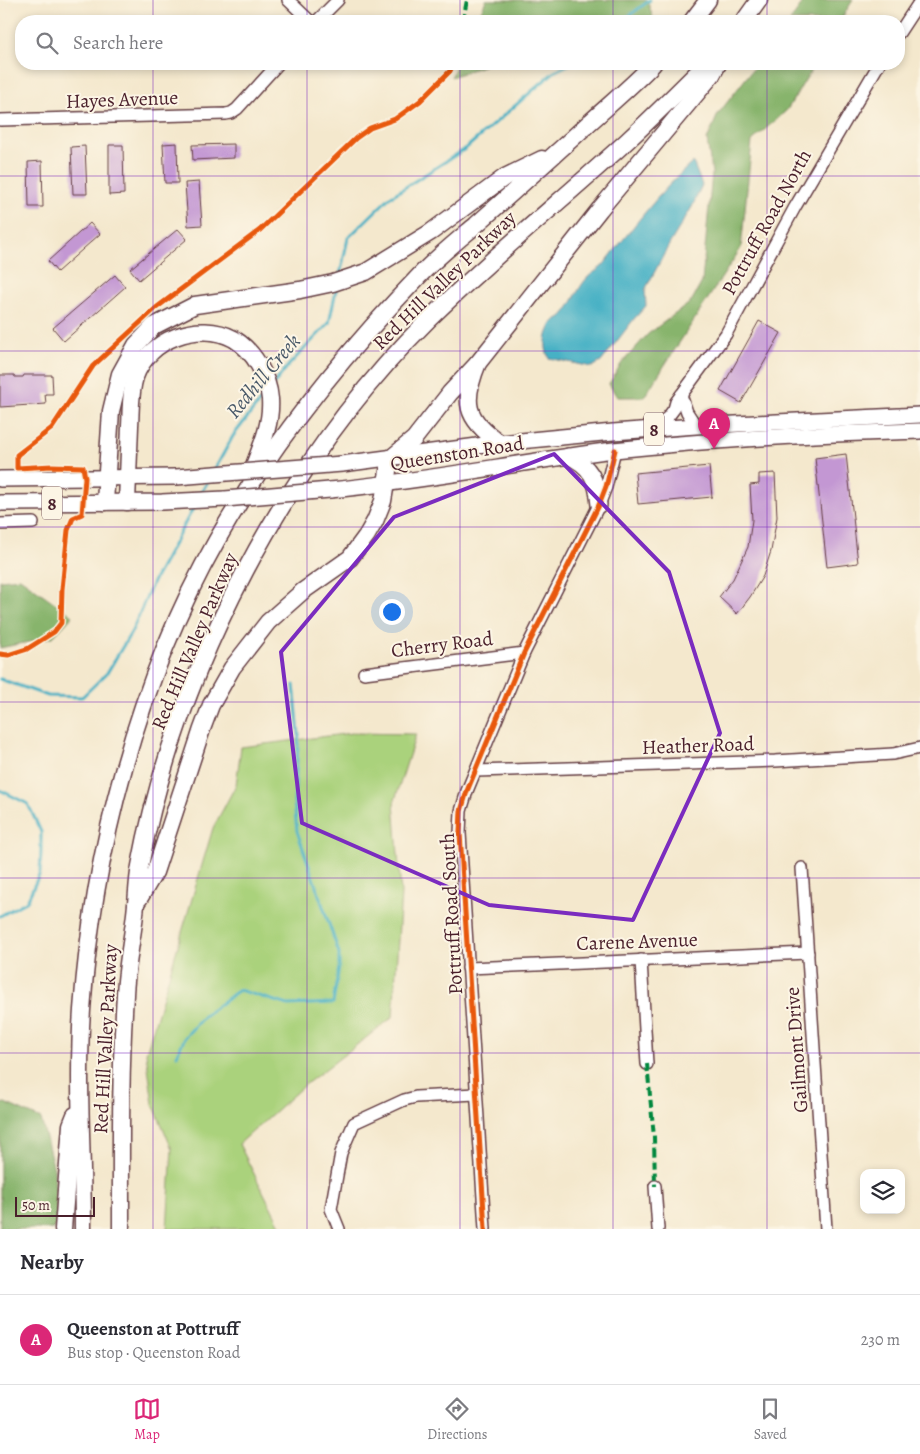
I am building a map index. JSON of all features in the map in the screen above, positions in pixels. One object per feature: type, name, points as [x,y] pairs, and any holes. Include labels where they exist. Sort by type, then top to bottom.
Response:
[{"type":"highway","points":[[697,15],[708,0]]},
{"type":"highway","points":[[748,15],[759,0]]},
{"type":"highway","name":"Red Hill Valley Parkway","points":[[84,1229],[80,1101],[82,1012],[90,930],[97,885],[107,836],[128,754],[147,695],[189,594],[215,543],[239,504],[303,409],[380,319],[422,272],[560,150],[647,70]]},
{"type":"highway","name":"Red Hill Valley Parkway","points":[[121,1229],[122,1048],[125,991],[140,868],[155,800],[185,706],[216,630],[252,556],[290,495],[345,416],[384,368],[427,321],[525,230],[650,120],[700,70]]},
{"type":"highway","points":[[136,904],[156,872],[205,721],[211,705],[232,668],[268,622],[287,604],[350,558],[376,521],[383,501],[390,458],[414,439],[450,393],[478,363],[600,209],[715,70]]},
{"type":"highway","points":[[105,502],[111,411],[120,374],[136,345],[154,326],[194,306],[300,290],[333,283],[366,272],[431,232],[505,177],[560,150]]},
{"type":"highway","points":[[127,502],[133,388],[136,375],[146,358],[159,344],[185,334],[211,332],[234,340],[246,349],[260,365],[268,385],[270,412],[267,430],[239,504]]},
{"type":"highway","points":[[478,363],[471,379],[469,391],[468,400],[471,412],[482,431],[500,443]]},
{"type":"highway","points":[[63,1229],[72,1125],[80,1101]]},
{"type":"main road","name":"Queenston Road","points":[[0,479],[176,477],[342,464],[500,443],[654,429],[920,415]]},
{"type":"main road","name":"Queenston Road","points":[[0,503],[162,502],[330,490],[386,485],[519,462],[615,450],[708,441],[920,431]]},
{"type":"main road","points":[[568,456],[580,461],[590,472],[597,487],[599,504]]},
{"type":"street","points":[[288,0],[304,15]]},
{"type":"street","points":[[323,15],[338,0]]},
{"type":"street","points":[[905,24],[920,1]]},
{"type":"street","name":"Hayes Avenue","points":[[3,120],[226,114],[237,109],[273,70]]},
{"type":"street","name":"Pottruff Road North","points":[[654,429],[674,409],[676,402],[726,334],[795,207],[875,70]]},
{"type":"street","points":[[681,395],[687,412],[696,426]]},
{"type":"street","name":"Pottruff Road South","points":[[485,1229],[460,833],[461,811],[524,652],[599,504],[606,487],[615,450]]},
{"type":"street","points":[[0,524],[33,523]]},
{"type":"street","name":"Cherry Road","points":[[364,672],[524,652]]},
{"type":"street","name":"Heather Road","points":[[476,771],[775,761],[893,754],[920,748]]},
{"type":"street","name":"Gailmont Drive","points":[[802,868],[826,1229]]},
{"type":"street","name":"Carene Avenue","points":[[468,968],[808,953]]},
{"type":"street","points":[[642,960],[647,1064]]},
{"type":"street","points":[[339,1229],[331,1209],[341,1153],[354,1123],[404,1100],[416,1097],[476,1094]]},
{"type":"street","points":[[655,1186],[658,1229]]},
{"type":"highlighted area","points":[[554,454],[669,572],[720,733],[633,920],[489,905],[302,823],[281,652],[394,517]]},
{"type":"green space","points":[[486,0],[647,0],[652,15],[480,15]]},
{"type":"green space","points":[[805,0],[853,0],[844,15],[794,15]]},
{"type":"green space","points":[[454,70],[471,70],[451,77]]},
{"type":"green space","points":[[752,70],[811,70],[787,110],[752,141],[741,248],[644,397],[617,397],[609,384],[621,364],[648,334],[691,302],[702,282],[712,173],[707,140],[718,114]]},
{"type":"green space","points":[[20,578],[73,616],[53,637],[0,648],[0,580]]},
{"type":"green space","points":[[352,733],[416,734],[394,803],[401,893],[393,1017],[301,1088],[239,1144],[282,1229],[167,1229],[172,1149],[153,1104],[146,1053],[213,828],[236,785],[241,747]]},
{"type":"green space","points":[[5,1103],[41,1119],[54,1169],[57,1222],[53,1229],[0,1229],[0,1104]]},
{"type":"water","points":[[693,162],[702,185],[692,207],[645,290],[646,306],[601,362],[592,367],[549,358],[546,340],[553,322],[566,312],[588,277],[603,265],[658,197]]},
{"type":"building","points":[[177,143],[178,183],[165,183],[163,144]]},
{"type":"building","points":[[234,144],[234,158],[193,160],[192,145]]},
{"type":"building","points":[[109,145],[123,145],[124,194],[109,195]]},
{"type":"building","points":[[85,146],[87,194],[73,194],[71,147]]},
{"type":"building","points":[[42,161],[43,207],[29,207],[28,162]]},
{"type":"building","points":[[199,182],[202,225],[188,226],[185,183]]},
{"type":"building","points":[[90,223],[100,234],[57,272],[48,261]]},
{"type":"building","points":[[178,229],[187,239],[139,280],[130,269]]},
{"type":"building","points":[[115,275],[125,287],[64,341],[53,328]]},
{"type":"building","points":[[759,321],[781,333],[741,403],[720,391]]},
{"type":"building","points":[[0,375],[23,377],[24,375],[52,375],[53,394],[45,394],[46,404],[0,407]]},
{"type":"building","points":[[846,454],[858,563],[827,567],[815,458]]},
{"type":"building","points":[[709,466],[712,497],[638,504],[635,473]]},
{"type":"building","points":[[775,473],[777,517],[771,551],[763,576],[737,614],[719,597],[733,579],[748,547],[752,520],[750,485],[759,484],[759,474]]},
{"type":"waterway","name":"Redhill Creek","points":[[630,15],[650,0]]},
{"type":"waterway","name":"Redhill Creek","points":[[340,275],[348,238],[390,197],[465,149],[558,70]]},
{"type":"waterway","name":"Redhill Creek","points":[[273,385],[288,366],[329,323],[337,286]]},
{"type":"waterway","name":"Redhill Creek","points":[[215,469],[233,436],[264,396]]},
{"type":"waterway","name":"Redhill Creek","points":[[200,495],[209,479]]},
{"type":"waterway","name":"Redhill Creek","points":[[0,679],[48,696],[82,697],[107,673],[132,631],[153,582],[195,505]]},
{"type":"waterway","points":[[177,1055],[185,1037],[204,1016],[239,990],[288,1005],[333,1003],[339,967],[339,953],[297,831],[294,802],[299,734],[294,685]]},
{"type":"waterway","name":"Redhill Creek","points":[[0,790],[28,804],[41,832],[40,873],[27,901],[0,916]]},
{"type":"marked path","points":[[464,15],[467,0]]},
{"type":"marked path","points":[[647,1064],[654,1137],[655,1186]]},
{"type":"cycle path","points":[[0,654],[8,655],[27,649],[54,632],[61,623],[62,589],[68,530],[73,518],[82,514],[85,478],[83,467],[17,468],[17,455],[52,428],[93,366],[156,308],[260,230],[356,138],[370,128],[395,119],[420,101],[450,70]]},
{"type":"cycle path","points":[[485,1229],[460,833],[461,811],[467,791],[524,653],[599,505],[606,487],[615,450]]},
{"type":"place","name":"Queenston at Pottruff","points":[[714,449]]}]
